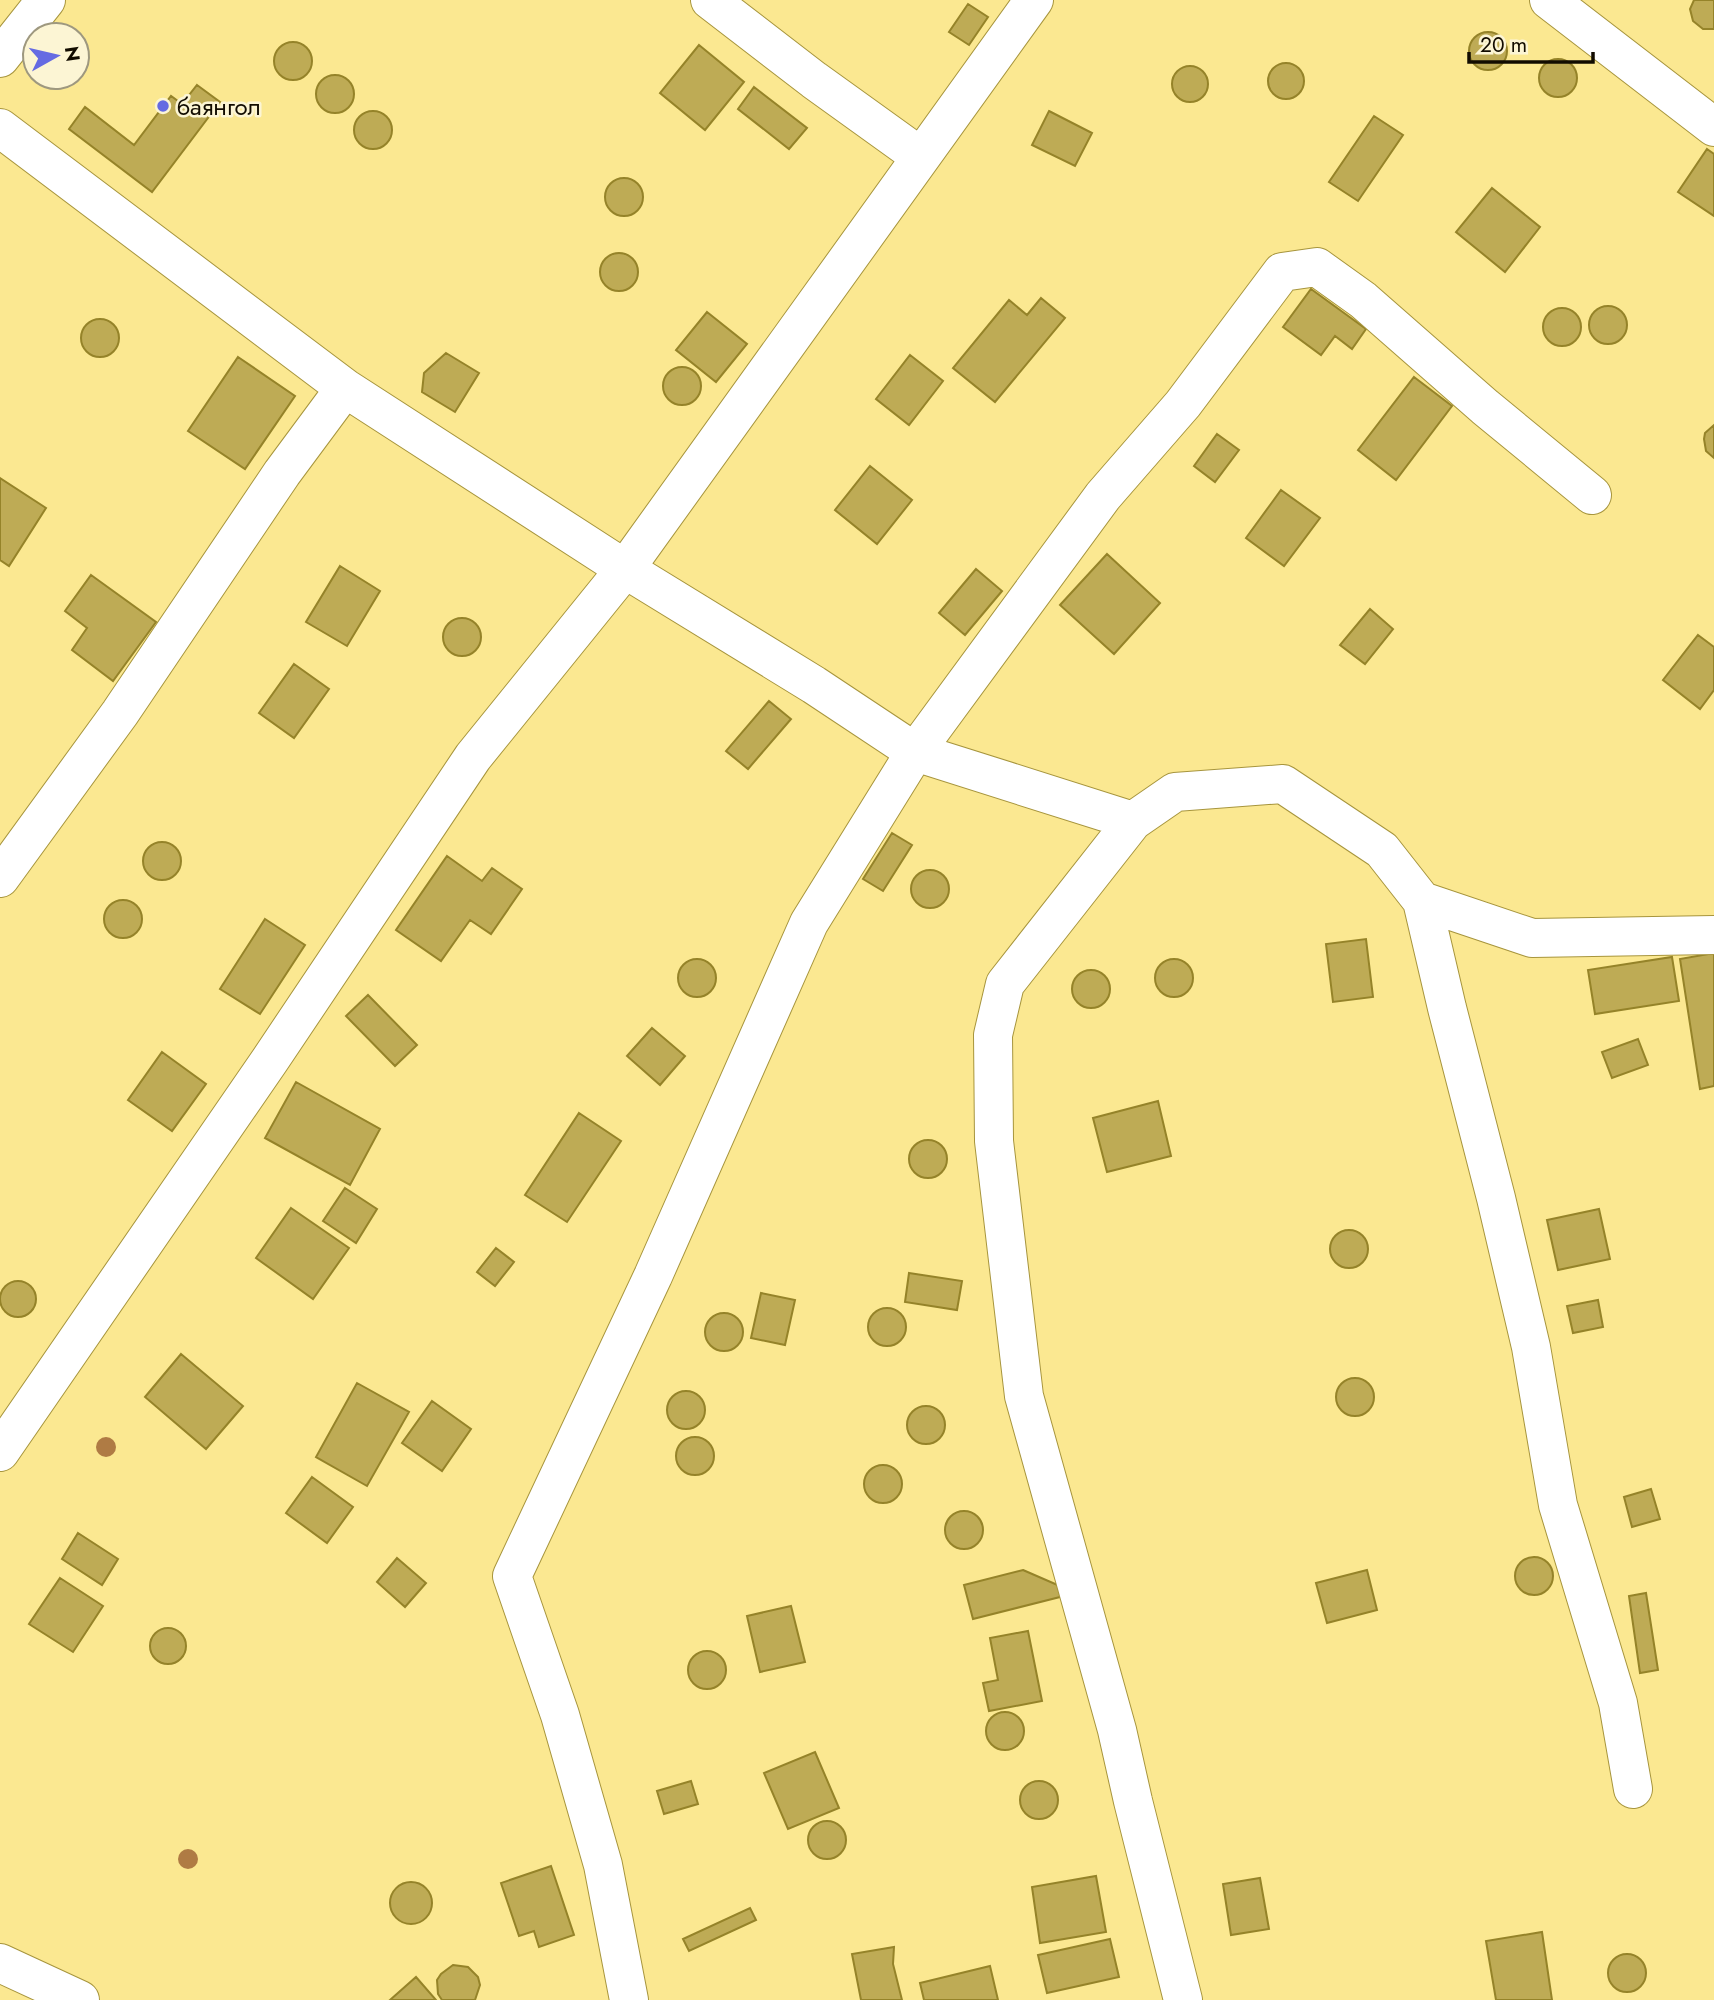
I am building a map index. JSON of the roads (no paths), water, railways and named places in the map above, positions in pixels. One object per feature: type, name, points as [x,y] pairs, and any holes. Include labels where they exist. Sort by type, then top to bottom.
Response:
[{"type":"street","points":[[0,58],[46,0]]},
{"type":"street","points":[[710,0],[921,157]]},
{"type":"street","points":[[0,1452],[262,1071],[473,757],[625,569],[1034,0]]},
{"type":"street","points":[[1549,0],[1714,127]]},
{"type":"street","points":[[2,134],[345,388],[625,569],[814,685],[915,752],[1133,821]]},
{"type":"street","points":[[629,2000],[603,1865],[560,1715],[512,1576],[653,1276],[809,923],[915,752],[1102,496],[1183,404],[1282,272],[1317,267],[1363,300],[1485,407],[1592,495]]},
{"type":"street","points":[[0,878],[120,713],[282,473],[345,388]]},
{"type":"street","points":[[1183,2000],[1117,1730],[1026,1404],[994,1141],[993,1035],[1005,984],[1133,821],[1175,792],[1283,784],[1382,850],[1422,901],[1531,1348],[1558,1505],[1618,1703],[1633,1789]]},
{"type":"street","points":[[1422,901],[1532,938],[1714,935]]},
{"type":"street","points":[[0,1963],[80,2000]]},
{"type":"place","name":"баянгол","points":[[163,106]]}]
